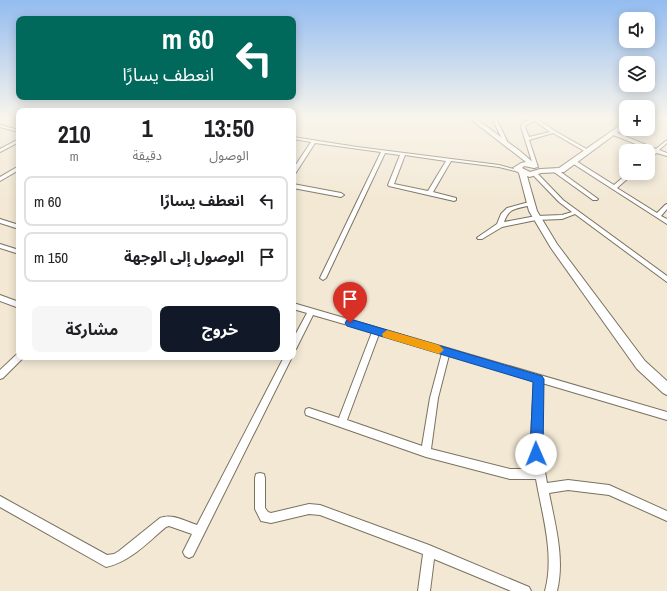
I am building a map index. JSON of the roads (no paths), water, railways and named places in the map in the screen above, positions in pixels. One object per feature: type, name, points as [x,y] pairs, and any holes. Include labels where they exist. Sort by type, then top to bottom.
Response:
[{"type":"main road","points":[[510,146],[535,171]]},
{"type":"main road","points":[[520,168],[535,171],[556,171],[574,162],[596,146]]},
{"type":"main road","points":[[518,152],[522,158],[520,168],[529,204],[536,218],[618,335],[641,365],[663,386]]},
{"type":"main road","points":[[527,193],[529,181],[535,171]]},
{"type":"street","points":[[296,168],[311,146]]},
{"type":"street","points":[[346,146],[520,168]]},
{"type":"street","points":[[529,146],[535,171],[552,193],[667,280]]},
{"type":"street","points":[[578,146],[588,151]]},
{"type":"street","points":[[643,146],[667,155]]},
{"type":"street","points":[[656,151],[662,146]]},
{"type":"street","points":[[323,278],[384,151]]},
{"type":"street","points":[[403,154],[391,185],[454,199]]},
{"type":"street","points":[[430,193],[449,160]]},
{"type":"street","points":[[574,162],[667,222]]},
{"type":"street","points":[[0,179],[16,170]]},
{"type":"street","points":[[556,171],[595,199]]},
{"type":"street","points":[[614,188],[623,180]]},
{"type":"street","points":[[296,187],[341,195]]},
{"type":"street","points":[[500,225],[504,214],[509,209],[529,204]]},
{"type":"street","points":[[658,216],[667,206]]},
{"type":"street","points":[[480,238],[500,225],[536,218],[562,217],[577,212]]},
{"type":"street","points":[[0,221],[16,225]]},
{"type":"street","points":[[0,246],[16,251]]},
{"type":"street","points":[[0,298],[16,304]]},
{"type":"street","points":[[296,307],[667,416]]},
{"type":"street","points":[[296,341],[311,312]]},
{"type":"street","points":[[341,423],[376,331]]},
{"type":"street","points":[[426,452],[434,398],[446,352]]},
{"type":"street","points":[[2,370],[16,359]]},
{"type":"street","points":[[189,552],[286,360]]},
{"type":"street","points":[[538,379],[536,442],[539,474],[549,520],[555,578],[551,591]]},
{"type":"street","points":[[663,386],[667,395]]},
{"type":"street","points":[[309,412],[426,452],[510,474],[539,474]]},
{"type":"street","points":[[260,478],[260,509],[265,517],[271,518],[309,509],[320,510],[429,551],[525,591]]},
{"type":"street","points":[[542,489],[568,485],[609,490],[667,516]]},
{"type":"street","points":[[0,501],[106,561],[123,555],[164,522],[170,521],[199,531]]},
{"type":"street","points":[[424,591],[429,551]]}]
